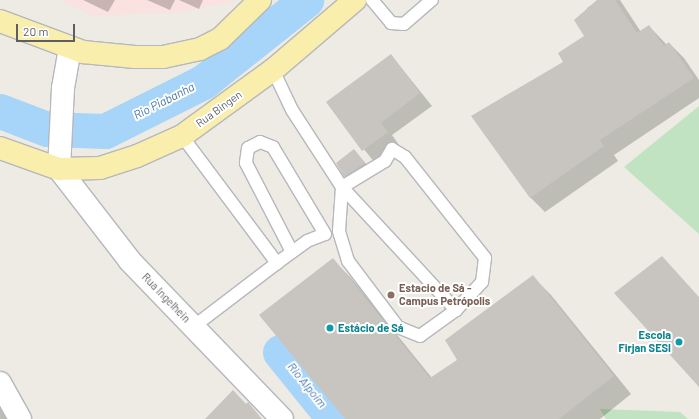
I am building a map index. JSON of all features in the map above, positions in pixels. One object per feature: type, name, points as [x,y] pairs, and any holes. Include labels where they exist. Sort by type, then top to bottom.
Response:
[{"type":"main road","points":[[0,21],[70,48],[102,55],[164,57],[200,49],[220,39],[260,0]]},
{"type":"main road","name":"Rua Bingen","points":[[59,169],[100,168],[137,156],[182,136],[273,70],[355,0]]},
{"type":"main road","points":[[0,148],[59,169]]},
{"type":"street","points":[[59,169],[63,88],[70,48]]},
{"type":"street","name":"Rua Ingelhein","points":[[59,169],[130,261],[282,419]]},
{"type":"street","points":[[0,383],[20,419]]},
{"type":"lane","points":[[372,0],[391,23],[404,24],[432,0]]},
{"type":"lane","points":[[273,70],[292,110],[342,187],[456,310]]},
{"type":"lane","points":[[182,136],[277,263]]},
{"type":"lane","points":[[292,252],[246,163],[248,148],[260,142],[273,147],[325,234]]},
{"type":"lane","points":[[392,149],[405,157],[484,258],[482,282],[456,310],[420,336],[398,327],[348,261],[339,231],[342,187],[385,161],[392,149]]},
{"type":"lane","points":[[193,327],[307,241],[325,234],[339,231]]},
{"type":"shaded area","points":[[60,0],[239,0],[184,12],[93,16]]},
{"type":"green space","points":[[699,106],[699,234],[624,167]]},
{"type":"green space","points":[[600,409],[680,412],[688,419],[606,419]]},
{"type":"building","points":[[597,0],[615,0],[637,33],[649,25],[664,46],[669,42],[694,78],[600,140],[604,146],[530,198],[471,116],[563,62],[558,53],[584,36],[574,20]]},
{"type":"building","points":[[391,54],[420,93],[381,123],[388,132],[362,151],[326,102]]},
{"type":"building","points":[[354,149],[365,163],[344,177],[336,163]]},
{"type":"building","name":"Escola Firjan SESI","points":[[662,256],[699,297],[699,387],[614,293]]},
{"type":"building","name":"Estácio de Sá","points":[[333,258],[430,378],[457,360],[445,340],[533,275],[614,376],[559,419],[345,419],[259,315]]},
{"type":"building","points":[[233,390],[246,404],[248,402],[262,419],[205,419]]},
{"type":"waterway","name":"Rio Piabanha","points":[[0,111],[47,129],[105,131],[203,82],[306,0]]},
{"type":"waterway","name":"Rio Alpoim","points":[[280,352],[334,419]]},
{"type":"place","name":"Estacio de Sá - Campus Petrópolis","points":[[391,295]]},
{"type":"place","name":"Estácio de Sá","points":[[330,328]]},
{"type":"place","name":"Escola Firjan SESI","points":[[679,342]]}]
